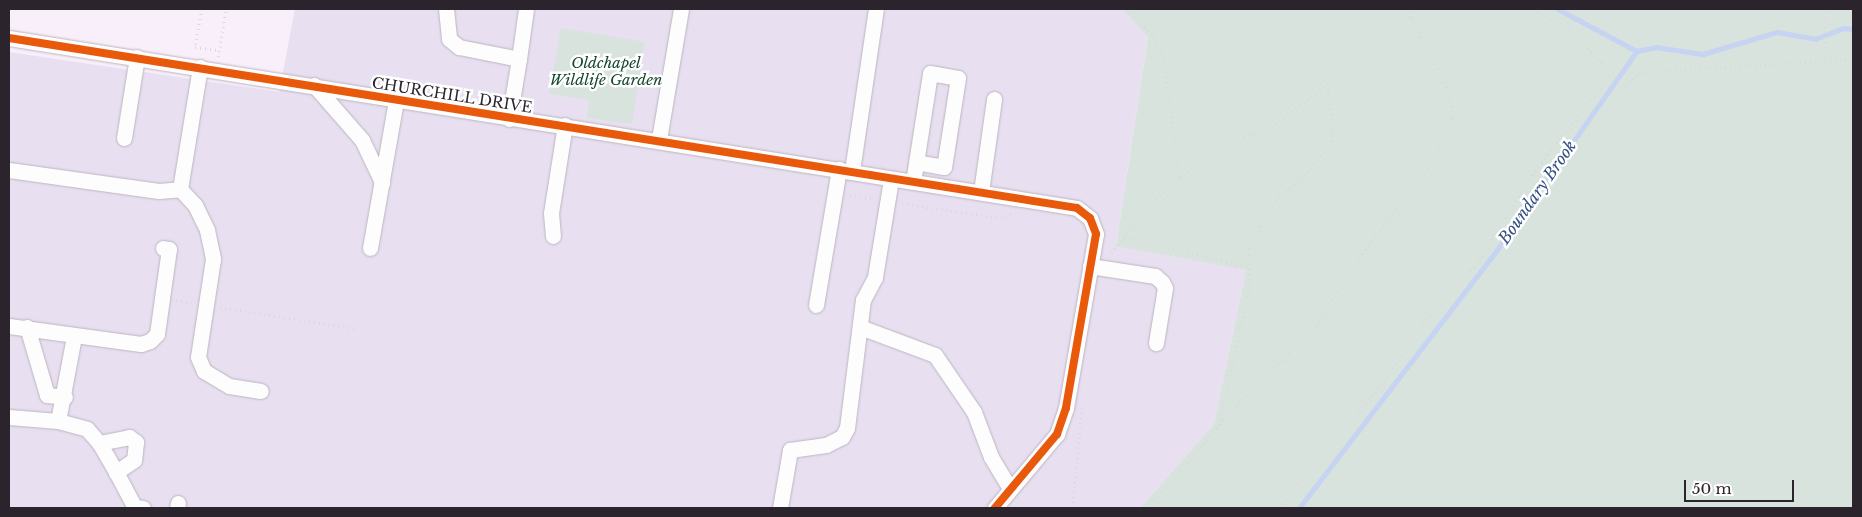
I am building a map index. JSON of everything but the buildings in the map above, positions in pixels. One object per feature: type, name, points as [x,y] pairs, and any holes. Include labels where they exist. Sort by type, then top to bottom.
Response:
[{"type":"street","points":[[446,9],[449,39],[458,47],[519,59]]},
{"type":"street","points":[[503,122],[519,59],[526,9]]},
{"type":"street","points":[[658,139],[681,9]]},
{"type":"street","points":[[816,305],[837,185],[846,170],[876,9]]},
{"type":"street","name":"CHURCHILL DRIVE","points":[[9,38],[314,86],[396,101],[450,117],[565,125],[1077,208],[1090,218],[1096,234],[1063,417],[1047,446],[1009,488],[994,508]]},
{"type":"street","points":[[124,138],[136,57]]},
{"type":"street","points":[[180,189],[200,67]]},
{"type":"street","points":[[913,182],[916,162],[930,74],[958,78],[944,167],[916,162]]},
{"type":"street","points":[[314,86],[362,140],[382,182]]},
{"type":"street","points":[[981,192],[994,99]]},
{"type":"street","points":[[370,248],[396,101]]},
{"type":"street","points":[[553,236],[551,213],[565,125]]},
{"type":"street","points":[[9,170],[159,191],[180,189]]},
{"type":"street","points":[[780,508],[790,450],[826,445],[842,437],[847,428],[863,300],[875,277],[886,201],[892,178]]},
{"type":"street","points":[[180,189],[195,205],[207,230],[213,259],[198,357],[204,371],[229,386],[261,391]]},
{"type":"street","points":[[9,326],[141,344],[150,341],[157,334],[169,249],[162,248]]},
{"type":"street","points":[[1090,266],[1155,276],[1162,282],[1165,288],[1156,343]]},
{"type":"street","points":[[26,327],[47,395],[65,397]]},
{"type":"street","points":[[860,327],[935,355],[974,412],[991,458],[1009,488]]},
{"type":"street","points":[[58,421],[65,397],[74,336]]},
{"type":"street","points":[[9,417],[58,421],[88,429],[99,443],[135,507],[142,508]]},
{"type":"street","points":[[99,443],[118,436],[136,442],[134,460],[116,472]]},
{"type":"path","points":[[202,9],[195,47],[219,50]]},
{"type":"path","points":[[219,70],[219,50],[226,9]]},
{"type":"path","points":[[1128,9],[1154,36],[1164,62],[1180,178]]},
{"type":"path","points":[[1106,257],[1180,178],[1230,142],[1276,124],[1412,18],[1415,9]]},
{"type":"path","points":[[1534,9],[1570,30],[1622,85],[1640,72],[1825,58],[1853,59]]},
{"type":"path","points":[[1825,58],[1828,30],[1826,9]]},
{"type":"path","points":[[1148,508],[1219,427],[1313,330],[1360,258],[1428,169],[1446,137],[1453,117],[1446,87],[1412,18]]},
{"type":"path","points":[[1280,508],[1381,385],[1423,323],[1479,260],[1532,175],[1610,74]]},
{"type":"path","points":[[1219,427],[1249,267],[1249,249],[1271,204],[1305,176],[1329,146],[1333,136],[1327,85]]},
{"type":"path","points":[[837,185],[839,194],[1001,218],[1018,211]]},
{"type":"path","points":[[1124,237],[1249,267]]},
{"type":"path","points":[[162,298],[357,329]]},
{"type":"shaded area","points":[[295,9],[1122,9],[1148,36],[1116,245],[1246,270],[1214,424],[1140,508],[9,508],[9,52],[279,92]]},
{"type":"green space","points":[[1122,9],[1853,9],[1853,508],[1140,508],[1214,424],[1246,270],[1116,246],[1148,37]]},
{"type":"green space","name":"Oldchapel Wildlife Garden","points":[[561,28],[645,42],[632,124],[587,118],[589,100],[549,94]]},
{"type":"waterway","points":[[1558,9],[1637,51]]},
{"type":"waterway","name":"Boundary Brook","points":[[1299,508],[1497,250],[1637,51],[1656,47],[1703,54],[1777,32],[1815,39],[1843,28],[1853,29]]},
{"type":"cycle path","points":[[9,38],[1077,208],[1090,218],[1096,234],[1066,408],[1057,434],[995,508]]}]
